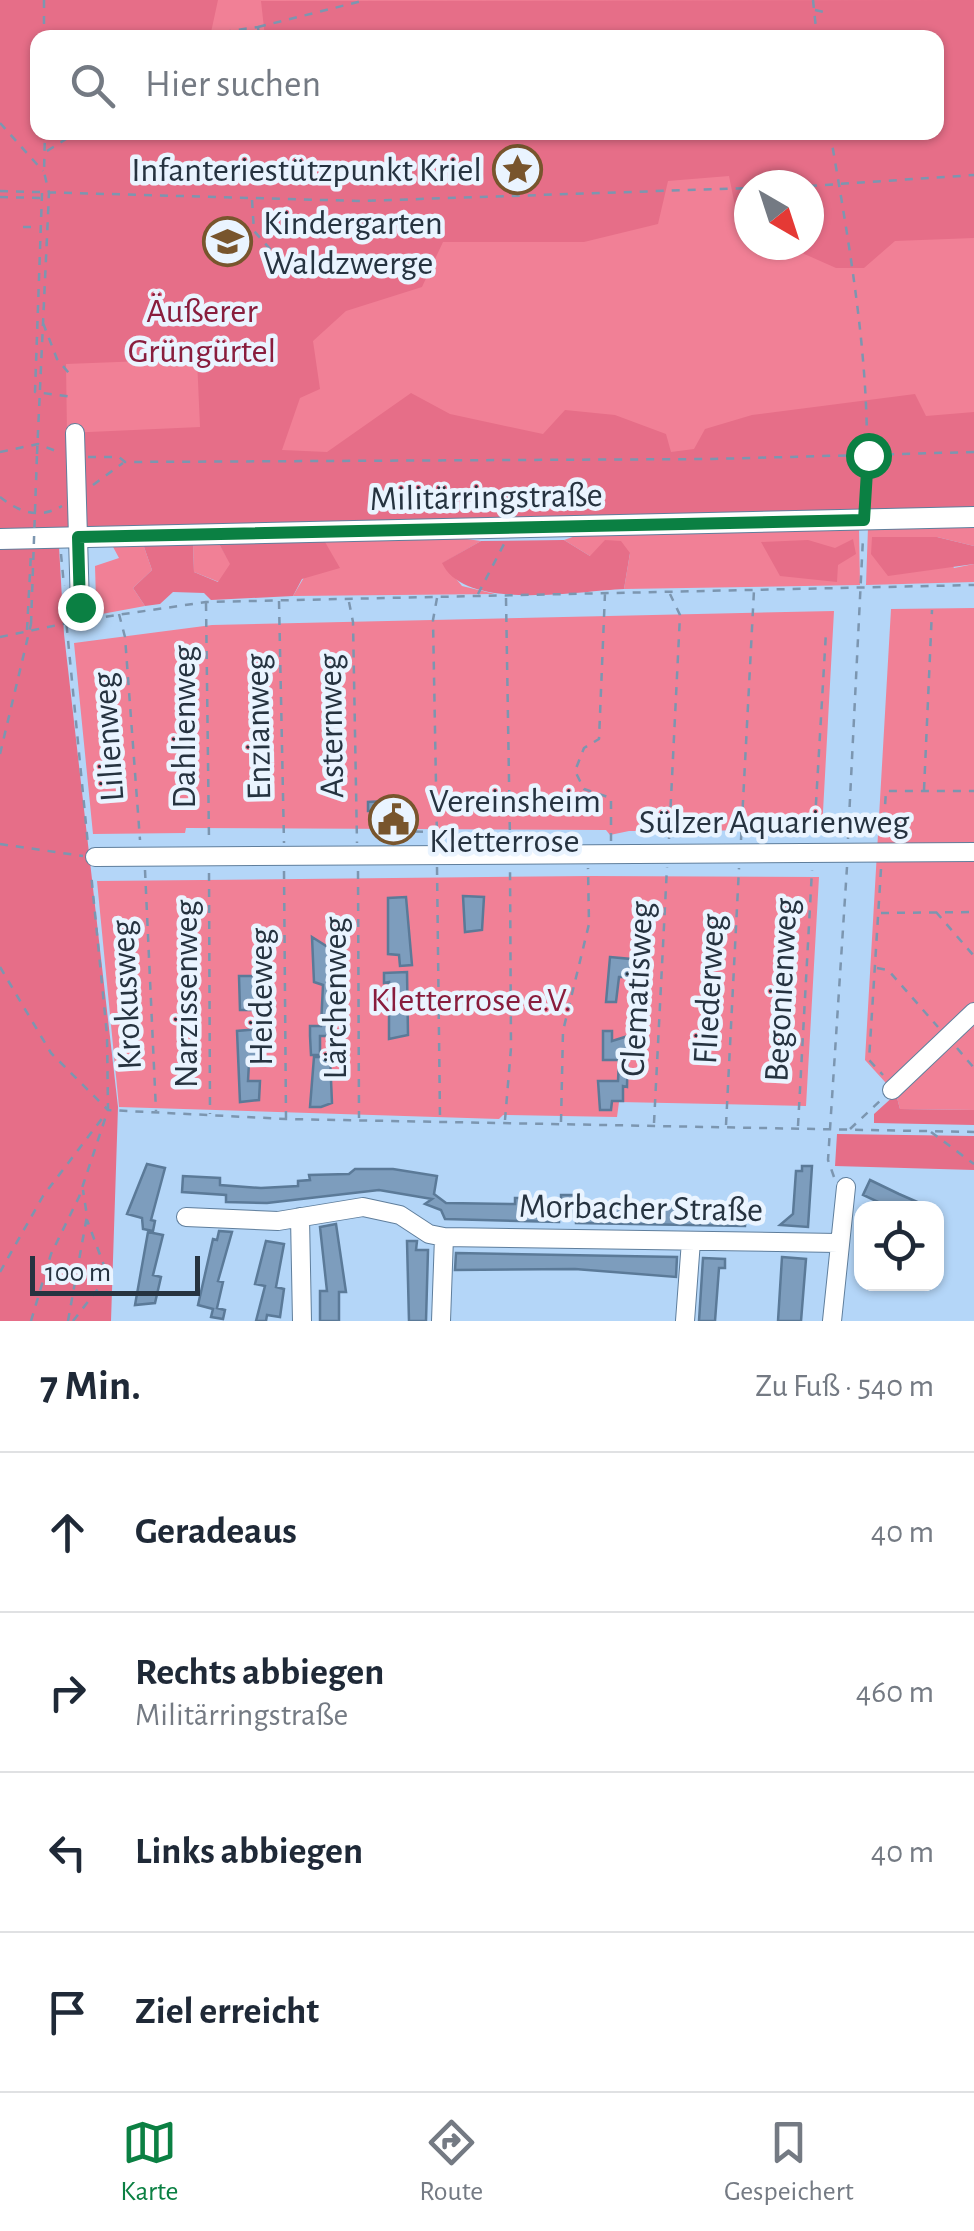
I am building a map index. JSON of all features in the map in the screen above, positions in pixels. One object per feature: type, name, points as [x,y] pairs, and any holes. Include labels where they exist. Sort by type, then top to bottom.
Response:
[{"type":"main road","name":"Militärringstraße","points":[[0,539],[974,518]]},
{"type":"street","points":[[75,433],[69,537],[80,607]]},
{"type":"street","name":"Sülzer Aquarienweg","points":[[92,857],[974,852]]},
{"type":"street","points":[[892,1086],[974,1012]]},
{"type":"street","points":[[832,1321],[846,1188]]},
{"type":"street","name":"Morbacher Straße","points":[[186,1217],[278,1221],[331,1209],[386,1210],[444,1237],[838,1242]]},
{"type":"street","points":[[300,1218],[302,1321]]},
{"type":"street","points":[[441,1321],[444,1237]]},
{"type":"street","points":[[685,1321],[691,1241]]},
{"type":"path","points":[[44,0],[44,30]]},
{"type":"path","points":[[237,30],[366,0]]},
{"type":"path","points":[[813,0],[816,30]]},
{"type":"path","points":[[814,10],[824,12]]},
{"type":"path","points":[[0,123],[44,172]]},
{"type":"path","points":[[0,754],[30,624],[49,193],[44,172],[45,140]]},
{"type":"path","points":[[46,152],[65,140]]},
{"type":"path","points":[[831,141],[859,318],[868,455],[862,589]]},
{"type":"path","points":[[514,196],[511,184],[520,158],[520,144]]},
{"type":"path","points":[[520,158],[528,164],[522,185],[525,196]]},
{"type":"path","points":[[824,185],[974,174]]},
{"type":"path","points":[[599,186],[600,193]]},
{"type":"path","points":[[652,186],[652,192]]},
{"type":"path","points":[[0,194],[360,201],[734,189]]},
{"type":"path","points":[[360,192],[360,201]]},
{"type":"path","points":[[42,196],[34,392],[74,397]]},
{"type":"path","points":[[252,199],[254,231],[277,257]]},
{"type":"path","points":[[23,228],[40,227]]},
{"type":"path","points":[[42,321],[57,359],[73,378]]},
{"type":"path","points":[[124,462],[974,452]]},
{"type":"path","points":[[476,597],[505,541],[506,528]]},
{"type":"path","points":[[66,624],[69,537]]},
{"type":"path","points":[[27,632],[32,539]]},
{"type":"path","points":[[0,637],[206,602],[974,585]]},
{"type":"path","points":[[742,830],[754,590]]},
{"type":"path","points":[[669,830],[680,615],[670,592]]},
{"type":"path","points":[[606,593],[599,738],[584,748],[575,771],[584,788],[611,798],[611,835]]},
{"type":"path","points":[[506,597],[510,830]]},
{"type":"path","points":[[437,598],[433,620],[437,830]]},
{"type":"path","name":"Asternweg","points":[[348,599],[353,622],[357,830]]},
{"type":"path","name":"Enzianweg","points":[[279,600],[284,829]]},
{"type":"path","name":"Dahlienweg","points":[[206,602],[208,828]]},
{"type":"path","points":[[924,791],[932,610]]},
{"type":"path","name":"Lilienweg","points":[[119,614],[125,636],[140,834]]},
{"type":"path","points":[[814,830],[826,632]]},
{"type":"path","points":[[882,853],[886,791],[974,790]]},
{"type":"path","points":[[388,831],[432,832],[437,840]]},
{"type":"path","points":[[399,831],[399,855]]},
{"type":"path","points":[[0,844],[92,857]]},
{"type":"path","name":"Begonienweg","points":[[798,1128],[812,876]]},
{"type":"path","points":[[849,1130],[892,1086],[869,1060],[881,876]]},
{"type":"path","points":[[561,1123],[564,1031],[587,940],[588,877]]},
{"type":"path","name":"Fliederweg","points":[[726,1126],[739,877]]},
{"type":"path","points":[[505,1121],[512,1048],[510,878]]},
{"type":"path","name":"Clematisweg","points":[[654,1125],[667,878]]},
{"type":"path","name":"Lärchenweg","points":[[358,879],[359,1118]]},
{"type":"path","points":[[438,879],[440,1119]]},
{"type":"path","name":"Krokusweg","points":[[146,880],[156,1110]]},
{"type":"path","name":"Narzissenweg","points":[[209,880],[210,1116]]},
{"type":"path","name":"Heideweg","points":[[284,880],[286,1116]]},
{"type":"path","points":[[936,912],[974,956]]},
{"type":"path","points":[[880,913],[974,912]]},
{"type":"path","points":[[0,966],[51,1053],[108,1110],[210,1116],[974,1132]]},
{"type":"path","points":[[876,968],[888,970],[944,1033]]},
{"type":"path","points":[[951,1042],[974,1068]]},
{"type":"path","points":[[31,1321],[51,1254],[82,1188],[108,1110]]},
{"type":"path","points":[[0,1272],[43,1196],[108,1110]]},
{"type":"path","points":[[830,1128],[830,1173],[846,1188]]},
{"type":"path","points":[[929,1131],[974,1164]]},
{"type":"path","points":[[71,1321],[108,1276],[87,1218],[82,1188]]},
{"type":"path","points":[[71,1321],[87,1218]]},
{"type":"green space","name":"Äußerer Grüngürtel","points":[[0,0],[974,0],[974,510],[0,532]]},
{"type":"green space","name":"Äußerer Grüngürtel","points":[[0,0],[218,0],[212,30],[30,30],[30,140],[944,140],[944,30],[264,30],[261,1],[974,0],[974,238],[895,241],[864,268],[836,268],[818,260],[824,260],[824,170],[734,170],[734,201],[729,176],[668,181],[658,224],[584,242],[443,242],[422,287],[346,311],[313,341],[320,389],[300,398],[282,450],[327,452],[411,393],[450,414],[543,434],[565,410],[615,415],[666,434],[671,452],[694,449],[705,429],[752,415],[915,394],[926,416],[974,412],[974,510],[0,532]],"holes":[[[197,359],[200,427],[67,433],[66,364]]]},
{"type":"green space","points":[[974,526],[974,546],[937,537],[954,568],[974,564],[974,582],[866,585],[868,527]]},
{"type":"green space","points":[[859,527],[860,585],[624,589],[630,553],[590,556],[564,540],[581,534]]},
{"type":"green space","points":[[453,537],[481,541],[443,563],[462,586],[495,594],[293,596],[325,542]]},
{"type":"green space","points":[[872,537],[937,537],[974,546],[974,564],[888,576],[871,554]]},
{"type":"green space","points":[[853,539],[856,554],[838,565],[837,582],[780,576],[761,542],[808,540],[835,548]]},
{"type":"green space","points":[[564,540],[590,556],[605,540],[621,541],[630,553],[624,589],[552,595],[497,593],[454,578],[442,563],[481,541]]},
{"type":"green space","points":[[218,542],[231,564],[219,582],[194,572],[193,543]]},
{"type":"green space","points":[[218,542],[325,542],[340,568],[302,579],[293,596],[211,600],[204,593],[173,592],[160,604],[145,606],[133,588],[152,570],[143,544],[193,543],[194,572],[218,582],[230,564]]},
{"type":"green space","points":[[143,544],[152,570],[133,588],[145,606],[91,616],[84,611],[83,601],[96,600],[95,566],[119,558],[112,545]]},
{"type":"green space","points":[[59,546],[64,634],[118,1107],[111,1321],[0,1321],[0,547]]},
{"type":"green space","points":[[974,608],[974,1110],[900,1109],[896,1094],[865,1060],[891,609]]},
{"type":"green space","points":[[834,611],[822,830],[629,831],[610,835],[606,830],[186,828],[185,833],[93,834],[74,643],[212,625]]},
{"type":"green space","name":"Kletterrose e.V.","points":[[819,877],[806,1106],[619,1102],[617,1117],[503,1115],[499,1119],[119,1107],[97,881]]},
{"type":"green space","points":[[896,1094],[900,1109],[974,1110],[974,1125],[874,1123],[874,1114]]},
{"type":"green space","points":[[837,1134],[974,1136],[974,1170],[835,1166]]},
{"type":"building","name":"Vereinsheim Kletterrose","points":[[406,800],[406,830],[382,830],[382,811],[368,811],[368,802]]},
{"type":"building","points":[[463,896],[484,897],[482,930],[465,932]]},
{"type":"building","points":[[406,897],[412,965],[400,966],[399,955],[388,954],[388,898]]},
{"type":"building","points":[[312,937],[334,951],[330,1036],[320,1036],[320,1055],[311,1055],[310,1026],[321,1026],[323,985],[314,982]]},
{"type":"building","points":[[610,957],[631,959],[630,977],[619,977],[616,1002],[606,1002]]},
{"type":"building","points":[[407,972],[408,1035],[389,1039],[389,982],[384,983],[384,973]]},
{"type":"building","points":[[239,976],[255,976],[259,1010],[240,1010]]},
{"type":"building","points":[[259,1029],[259,1063],[249,1063],[248,1081],[260,1081],[259,1100],[240,1102],[237,1031]]},
{"type":"building","points":[[603,1031],[612,1031],[612,1041],[628,1036],[627,1087],[623,1086],[623,1101],[612,1101],[611,1110],[600,1110],[598,1081],[618,1081],[619,1060],[603,1060]]},
{"type":"building","points":[[314,1057],[330,1057],[332,1103],[321,1107],[310,1107]]},
{"type":"building","points":[[147,1164],[165,1168],[151,1220],[155,1221],[153,1231],[143,1229],[142,1218],[127,1214]]},
{"type":"building","points":[[802,1166],[812,1166],[808,1227],[780,1225],[793,1214],[796,1171],[802,1171]]},
{"type":"building","points":[[355,1169],[393,1169],[437,1176],[434,1194],[446,1203],[515,1204],[515,1198],[528,1198],[528,1204],[546,1205],[561,1203],[561,1195],[574,1195],[574,1205],[753,1206],[753,1217],[746,1217],[745,1226],[576,1223],[576,1217],[559,1216],[559,1222],[445,1219],[441,1210],[425,1204],[432,1199],[379,1190],[267,1203],[226,1202],[226,1195],[182,1192],[183,1176],[220,1178],[220,1185],[261,1188],[298,1186],[298,1181],[310,1180],[309,1175],[349,1174]]},
{"type":"building","points":[[870,1180],[916,1201],[876,1201],[863,1195]]},
{"type":"building","points":[[336,1224],[346,1292],[339,1292],[339,1321],[320,1321],[320,1291],[327,1291],[320,1227]]},
{"type":"building","points":[[219,1231],[232,1232],[218,1281],[223,1282],[217,1308],[225,1310],[223,1319],[211,1317],[213,1309],[198,1305],[213,1239],[217,1240]]},
{"type":"building","points":[[148,1232],[163,1235],[153,1275],[161,1277],[155,1303],[135,1305]]},
{"type":"building","points":[[266,1241],[284,1244],[276,1287],[284,1289],[280,1317],[267,1315],[266,1321],[256,1321],[265,1286],[255,1284]]},
{"type":"building","points":[[407,1241],[417,1241],[416,1250],[428,1250],[426,1321],[409,1321]]},
{"type":"building","points":[[456,1253],[677,1257],[676,1277],[575,1269],[455,1270]]},
{"type":"building","points":[[782,1257],[806,1259],[801,1321],[778,1321]]},
{"type":"building","points":[[703,1258],[725,1259],[725,1268],[719,1268],[715,1321],[699,1321]]},
{"type":"place","name":"Infanteriestützpunkt Kriel","points":[[517,169]]},
{"type":"place","name":"Kindergarten Waldzwerge","points":[[228,242]]},
{"type":"place","name":"Vereinsheim Kletterrose","points":[[394,820]]},
{"type":"route","points":[[80,607],[78,537],[864,520],[868,455]]}]
